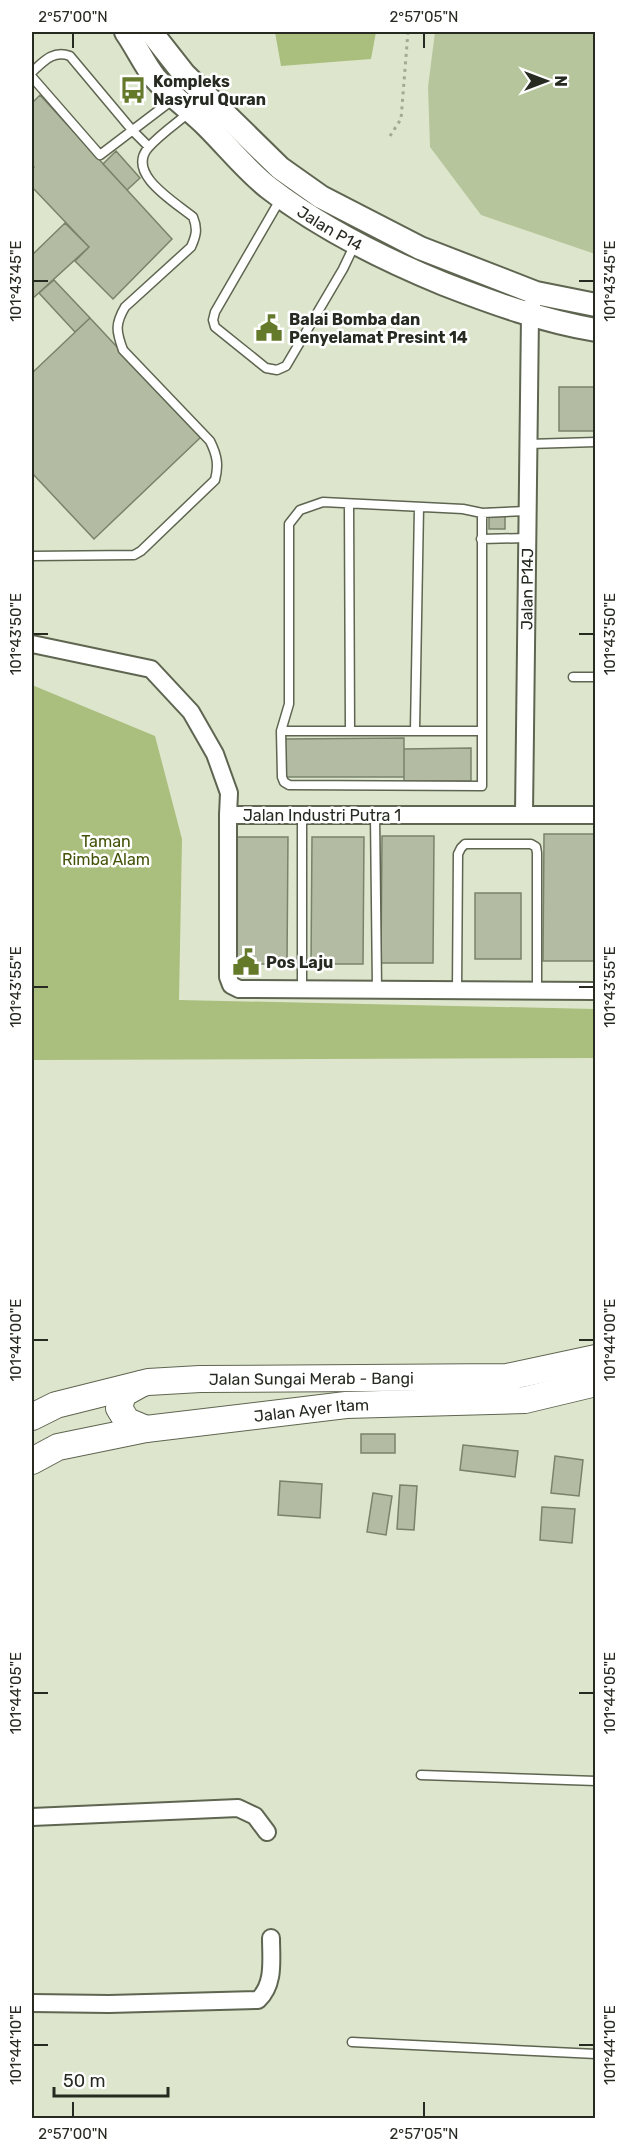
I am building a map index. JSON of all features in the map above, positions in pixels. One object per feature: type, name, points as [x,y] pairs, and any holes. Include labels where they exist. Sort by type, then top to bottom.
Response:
[{"type":"main road","name":"Jalan P14","points":[[126,32],[154,76],[268,187],[355,244],[492,303],[566,325],[596,330]]},
{"type":"main road","name":"Jalan P14","points":[[151,32],[184,74],[280,168],[313,191],[420,248],[536,293],[596,305]]},
{"type":"main road","name":"Jalan Sungai Merab - Bangi","points":[[32,1417],[56,1405],[148,1382],[200,1379],[507,1377],[596,1358]]},
{"type":"main road","points":[[146,1429],[127,1421],[119,1408],[123,1394],[148,1382]]},
{"type":"main road","name":"Jalan Ayer Itam","points":[[32,1461],[58,1447],[146,1429],[346,1405],[525,1400],[596,1383]]},
{"type":"main road","points":[[56,1405],[78,1406],[83,1414],[84,1423],[83,1431],[78,1437],[58,1447]]},
{"type":"street","name":"Jalan P14J","points":[[524,814],[530,315],[536,293]]},
{"type":"street","points":[[32,644],[151,669],[191,712],[215,754],[229,793],[228,815]]},
{"type":"street","points":[[524,814],[596,814]]},
{"type":"street","name":"Jalan Industri Putra 1","points":[[524,814],[228,815],[228,977],[231,985],[239,989],[596,991]]},
{"type":"street","points":[[32,1817],[238,1808],[255,1816],[267,1832]]},
{"type":"street","points":[[32,2003],[109,2004],[258,2000],[266,1992],[270,1978],[271,1938]]},
{"type":"lane","points":[[32,72],[54,54],[62,53],[70,56],[149,147]]},
{"type":"lane","points":[[32,76],[100,155],[132,130],[183,104]]},
{"type":"lane","points":[[32,556],[134,555],[141,552],[215,480],[218,468],[217,456],[210,441],[123,350],[117,334],[118,320],[125,307],[191,247],[196,235],[193,217],[145,176],[142,166],[143,156],[183,104]]},
{"type":"lane","points":[[282,196],[215,312],[213,320],[215,327],[266,368],[277,370],[286,366],[343,269],[355,244]]},
{"type":"lane","points":[[528,444],[596,442]]},
{"type":"lane","points":[[482,513],[482,786],[289,786],[282,777],[281,731],[289,704],[290,524],[300,510],[322,502],[463,509],[482,513],[528,511]]},
{"type":"lane","points":[[349,504],[350,730]]},
{"type":"lane","points":[[415,730],[419,507]]},
{"type":"lane","points":[[482,538],[527,538]]},
{"type":"lane","points":[[573,677],[596,677]]},
{"type":"lane","points":[[281,731],[482,731]]},
{"type":"lane","points":[[302,815],[302,989]]},
{"type":"lane","points":[[375,815],[377,990]]},
{"type":"lane","points":[[457,990],[458,854],[460,848],[465,844],[531,844],[536,848],[537,853],[537,990]]},
{"type":"lane","points":[[421,1775],[596,1781]]},
{"type":"lane","points":[[352,2042],[596,2055]]},
{"type":"path","points":[[390,136],[401,119],[408,32]]},
{"type":"shaded area","points":[[275,32],[376,32],[371,59],[281,66]]},
{"type":"shaded area","points":[[435,32],[595,32],[595,254],[481,215],[430,147],[428,87]]},
{"type":"shaded area","name":"Taman Rimba Alam","points":[[32,685],[155,736],[182,839],[179,1000],[595,1009],[595,1058],[32,1060]]},
{"type":"building","points":[[40,95],[172,239],[113,299],[75,261],[89,247],[32,187],[34,167],[32,165],[32,103]]},
{"type":"building","points":[[116,151],[140,178],[127,190],[103,164]]},
{"type":"building","points":[[65,223],[89,247],[32,299],[32,255]]},
{"type":"building","points":[[54,280],[90,318],[75,332],[39,293]]},
{"type":"building","points":[[90,318],[201,437],[94,539],[32,473],[32,373]]},
{"type":"building","points":[[559,387],[596,387],[596,431],[559,431]]},
{"type":"building","points":[[489,508],[505,508],[505,529],[489,529]]},
{"type":"building","points":[[404,738],[404,777],[285,777],[285,739]]},
{"type":"building","points":[[471,748],[471,781],[404,781],[404,749]]},
{"type":"building","points":[[544,834],[596,834],[595,961],[543,961]]},
{"type":"building","points":[[382,836],[434,836],[433,963],[381,963]]},
{"type":"building","points":[[236,837],[288,837],[287,964],[236,964]]},
{"type":"building","points":[[312,837],[364,837],[363,964],[311,964]]},
{"type":"building","points":[[475,893],[521,893],[521,959],[475,959]]},
{"type":"building","points":[[361,1434],[395,1434],[395,1453],[361,1453]]},
{"type":"building","points":[[463,1445],[518,1451],[515,1477],[460,1470]]},
{"type":"building","points":[[555,1456],[583,1460],[579,1496],[551,1493]]},
{"type":"building","points":[[280,1481],[322,1484],[320,1518],[278,1515]]},
{"type":"building","points":[[400,1485],[417,1486],[414,1530],[397,1529]]},
{"type":"building","points":[[373,1493],[392,1496],[386,1535],[367,1532]]},
{"type":"building","points":[[542,1507],[575,1509],[572,1543],[540,1540]]},
{"type":"place","name":"Kompleks Nasyrul Quran","points":[[133,90]]},
{"type":"place","name":"Balai Bomba dan Penyelamat Presint 14","points":[[269,328]]},
{"type":"place","name":"Pos Laju","points":[[246,962]]}]
